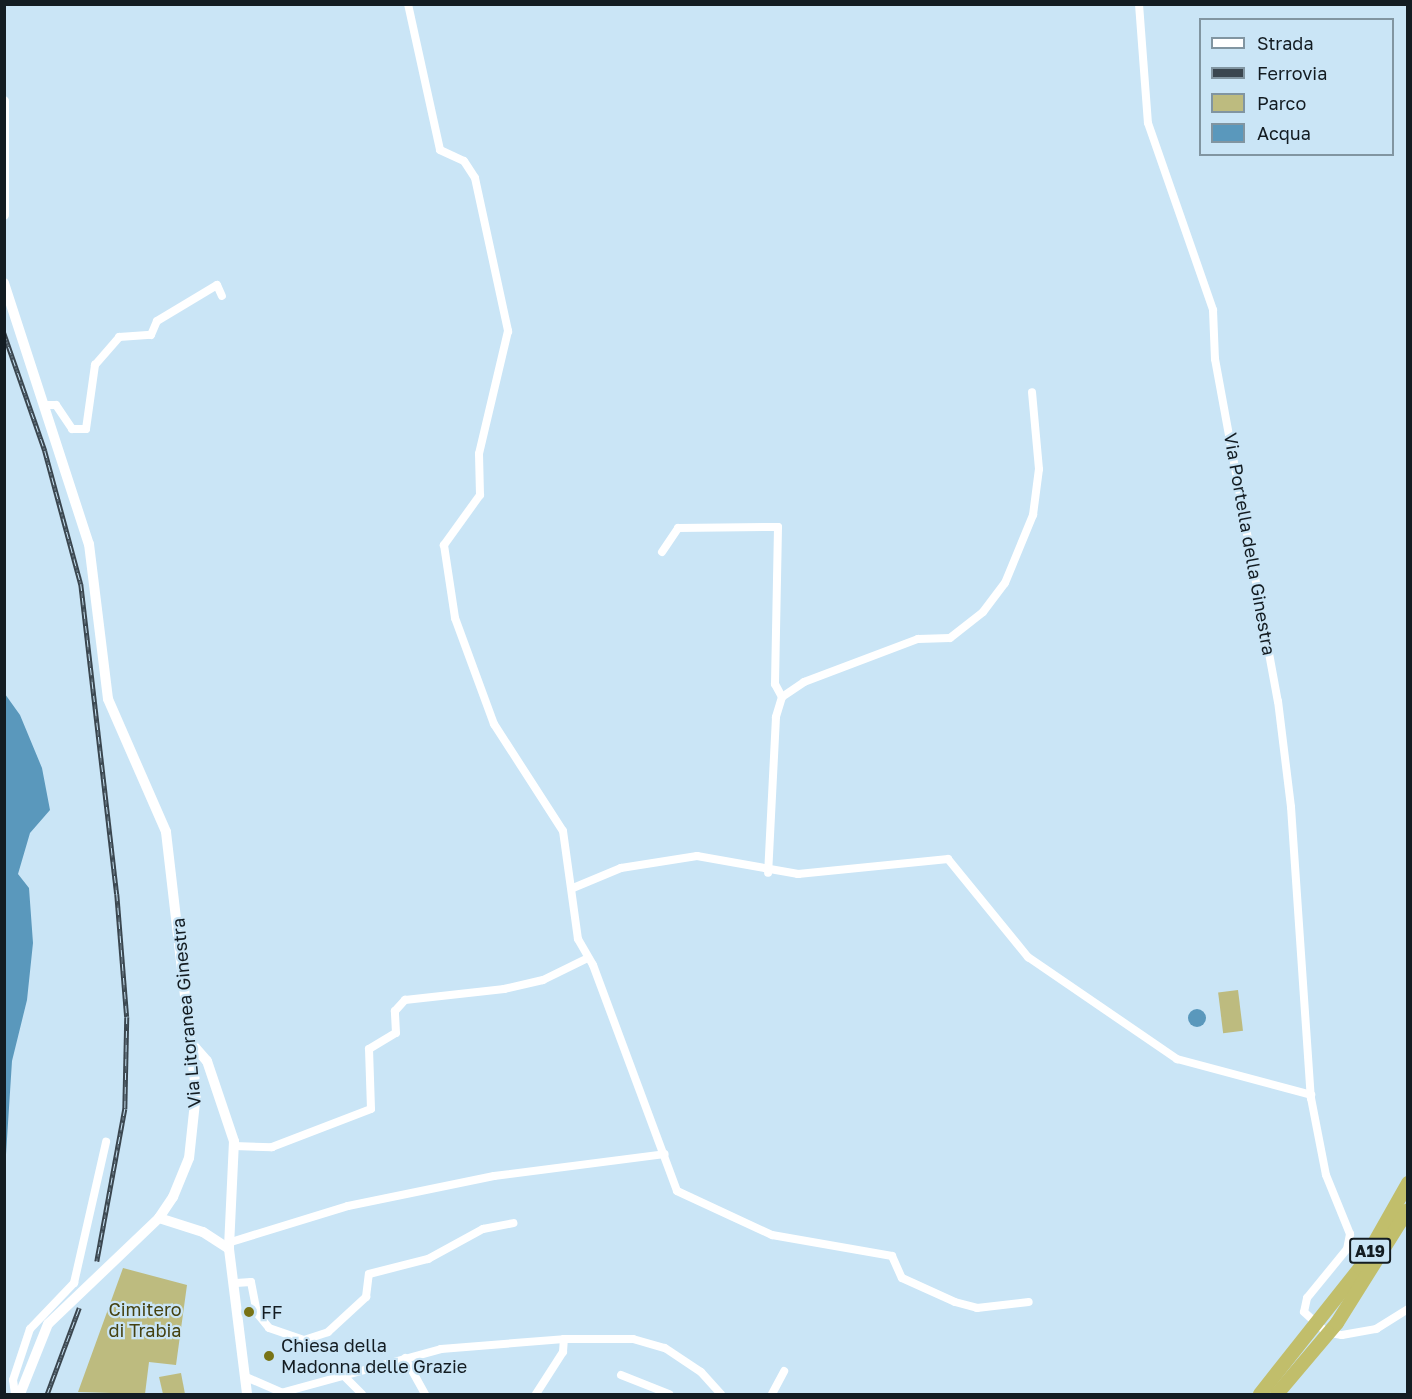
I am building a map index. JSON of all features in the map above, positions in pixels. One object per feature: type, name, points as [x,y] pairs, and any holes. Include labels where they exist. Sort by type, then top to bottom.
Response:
[{"type":"highway","name":"A19","points":[[1260,1395],[1332,1319],[1407,1183]]},
{"type":"highway","name":"A19","points":[[1276,1395],[1407,1210]]},
{"type":"main road","points":[[4,101],[4,215]]},
{"type":"main road","name":"Via Litoranea Ginestra","points":[[4,283],[89,544],[105,685],[161,814],[175,894],[193,1046],[196,1093],[189,1158],[159,1218],[48,1324],[17,1395]]},
{"type":"main road","points":[[193,1046],[207,1061],[234,1146],[230,1246],[247,1395]]},
{"type":"main road","points":[[159,1218],[203,1232],[230,1246]]},
{"type":"street","points":[[408,4],[440,150],[464,161],[475,178],[508,331],[479,454],[480,495],[444,545],[446,573],[482,698],[563,831],[573,888],[578,939],[588,958],[665,1154],[677,1191],[737,1223],[800,1241],[892,1256],[902,1278],[955,1302],[977,1308],[1029,1302]]},
{"type":"street","name":"Via Portella della Ginestra","points":[[1139,4],[1148,123],[1210,295],[1215,359],[1278,701],[1291,807],[1311,1095],[1326,1175],[1350,1234],[1347,1250],[1307,1299],[1306,1318],[1326,1332],[1342,1335],[1376,1329],[1407,1309]]},
{"type":"street","points":[[44,405],[56,405],[72,429],[86,429],[95,365],[119,337],[151,335],[157,321],[217,285],[222,296]]},
{"type":"street","points":[[782,697],[804,682],[918,639],[950,638],[983,612],[1005,583],[1033,515],[1039,469],[1032,392]]},
{"type":"street","points":[[662,552],[678,528],[778,527],[775,684],[782,697],[768,873]]},
{"type":"street","points":[[573,888],[621,868],[698,856],[725,857],[768,873],[948,859],[1028,957],[1177,1059],[1311,1095]]},
{"type":"street","points":[[234,1146],[272,1147],[371,1109],[369,1049],[396,1033],[395,1011],[405,1000],[504,989],[543,980],[588,958]]},
{"type":"street","points":[[17,1395],[13,1380],[30,1329],[74,1283],[106,1142]]},
{"type":"street","points":[[230,1246],[348,1206],[494,1176],[665,1154]]},
{"type":"street","points":[[236,1283],[251,1282],[257,1313],[269,1328],[304,1340],[328,1332],[366,1297],[369,1274],[428,1259],[483,1229],[513,1223]]},
{"type":"street","points":[[536,1395],[563,1352],[564,1339]]},
{"type":"street","points":[[246,1377],[280,1394],[405,1358],[477,1343],[633,1339],[665,1347],[701,1372],[721,1395]]},
{"type":"street","points":[[405,1358],[425,1395]]},
{"type":"street","points":[[772,1395],[784,1371]]},
{"type":"street","points":[[621,1375],[669,1395]]},
{"type":"street","points":[[345,1377],[362,1395]]},
{"type":"green space","points":[[1238,990],[1243,1031],[1223,1033],[1218,992]]},
{"type":"green space","name":"Cimitero di Trabia","points":[[123,1268],[187,1285],[176,1365],[149,1362],[145,1394],[78,1392]]},
{"type":"green space","points":[[181,1373],[185,1394],[163,1394],[159,1377]]},
{"type":"water","points":[[5,694],[20,715],[42,768],[50,810],[30,833],[18,874],[29,888],[33,943],[27,1000],[12,1061],[5,1170]]},
{"type":"water","points":[[1197,1009],[1203,1012],[1206,1018],[1203,1024],[1197,1027],[1191,1024],[1188,1018],[1191,1012]]},
{"type":"railway","points":[[4,333],[45,451],[81,584],[117,894],[127,1017],[125,1109],[97,1261]]},
{"type":"railway","points":[[47,1394],[79,1308]]},
{"type":"place","name":"FF","points":[[249,1312]]},
{"type":"place","name":"Chiesa della Madonna delle Grazie","points":[[269,1356]]}]
